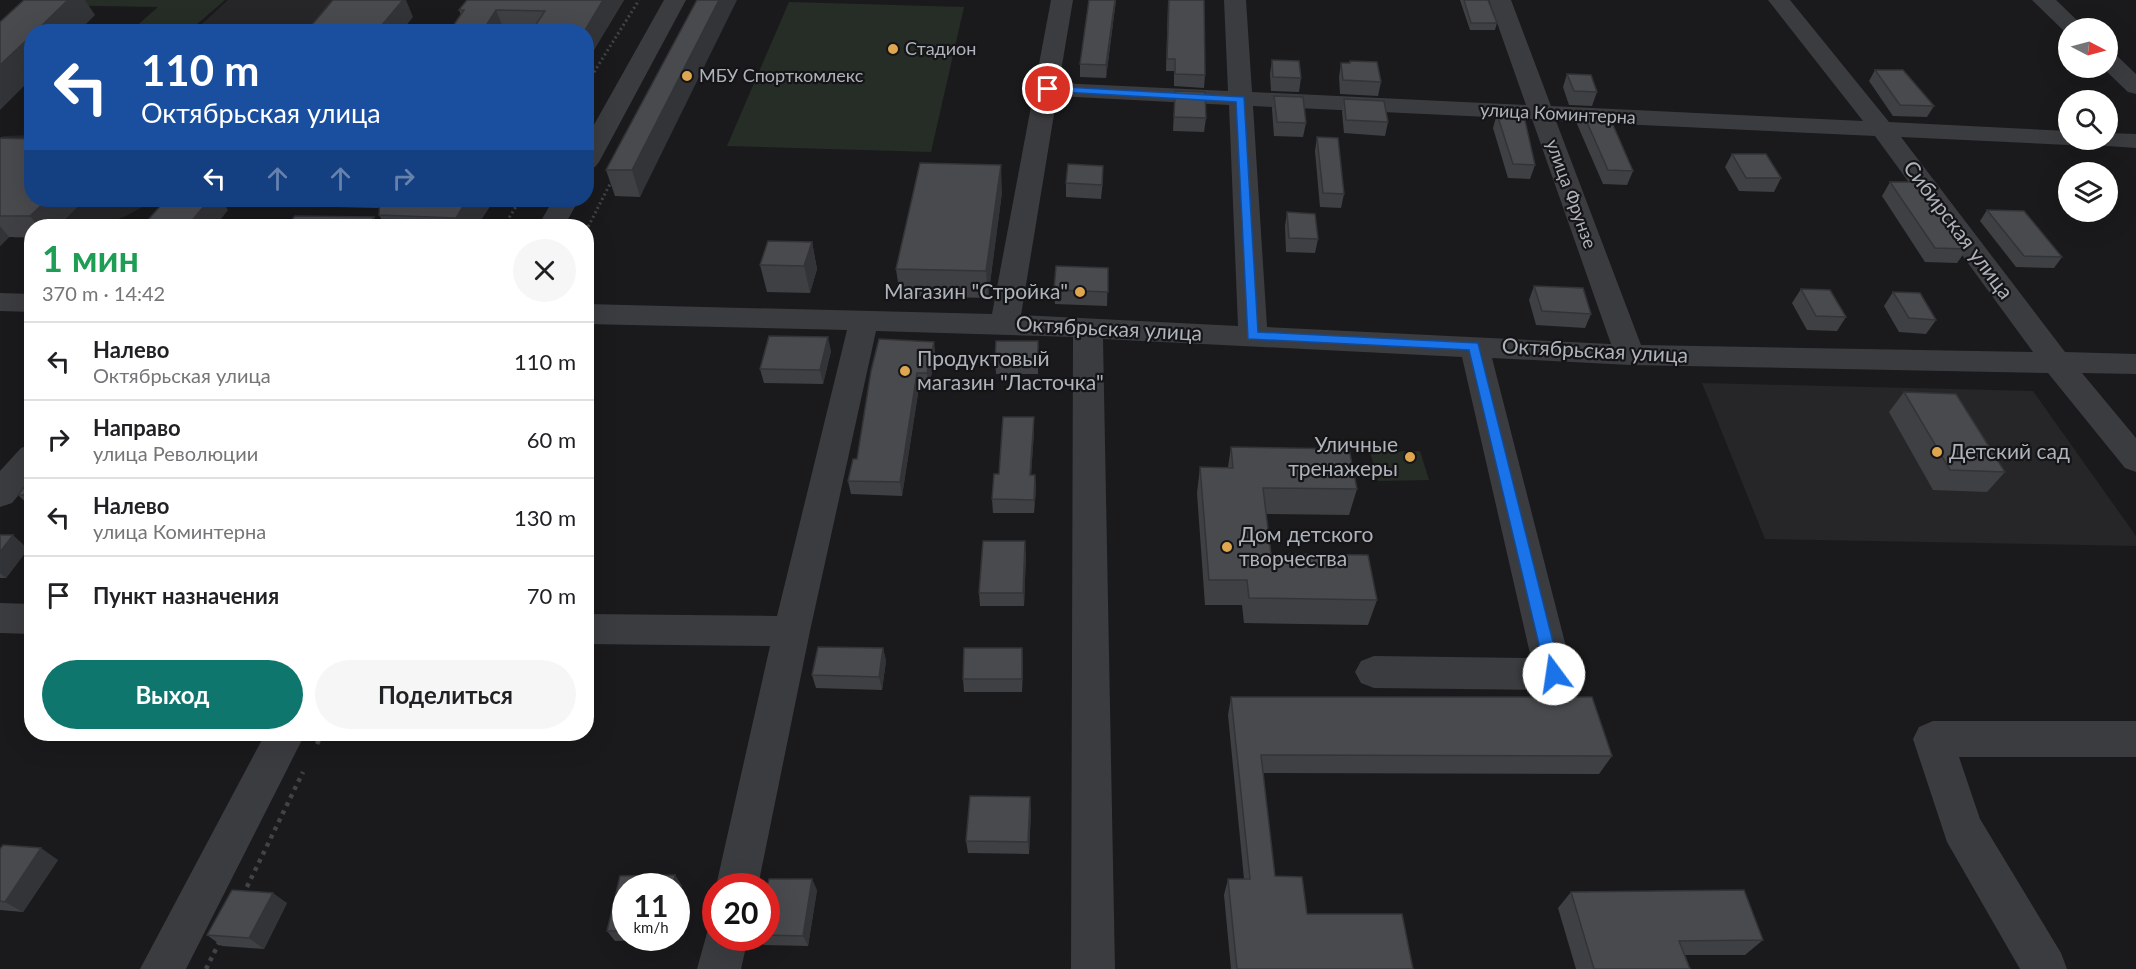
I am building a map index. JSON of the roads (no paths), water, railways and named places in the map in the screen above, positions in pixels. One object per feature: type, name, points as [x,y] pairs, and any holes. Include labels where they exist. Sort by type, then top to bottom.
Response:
[{"type":"street","points":[[594,147],[675,0]]},
{"type":"street","points":[[1005,324],[1062,0]]},
{"type":"street","points":[[1234,0],[1252,336]]},
{"type":"street","name":"улица Фрунзе","points":[[1500,0],[1630,355]]},
{"type":"street","name":"Сибирская улица","points":[[1779,0],[1883,130],[2057,363],[2136,460]]},
{"type":"street","points":[[2043,0],[2063,18]]},
{"type":"street","points":[[2118,70],[2136,87]]},
{"type":"street","name":"улица Коминтерна","points":[[1048,89],[2058,138]]},
{"type":"street","points":[[2118,140],[2136,141]]},
{"type":"street","points":[[0,302],[24,303]]},
{"type":"street","name":"Октябрьская улица","points":[[594,314],[1005,324],[1630,355],[2136,364]]},
{"type":"street","points":[[740,873],[792,631],[864,320]]},
{"type":"street","points":[[1088,329],[1093,969]]},
{"type":"street","points":[[1374,672],[1554,674],[1474,346]]},
{"type":"street","points":[[0,494],[24,466]]},
{"type":"street","points":[[0,618],[24,619]]},
{"type":"street","points":[[594,629],[792,631]]},
{"type":"street","points":[[2045,969],[1962,828],[1933,739],[2136,739]]},
{"type":"street","points":[[162,969],[301,751]]},
{"type":"street","points":[[719,969],[723,951]]},
{"type":"place","name":"Стадион","points":[[893,49]]},
{"type":"place","name":"МБУ Спорткомлекс","points":[[687,76]]},
{"type":"place","name":"Магазин \"Стройка\"","points":[[1080,292]]},
{"type":"place","name":"Продуктовый магазин \"Ласточка\"","points":[[905,371]]},
{"type":"place","name":"Детский сад","points":[[1937,452]]},
{"type":"place","name":"Уличные тренажеры","points":[[1410,457]]},
{"type":"place","name":"Дом детского творчества","points":[[1227,547]]}]
